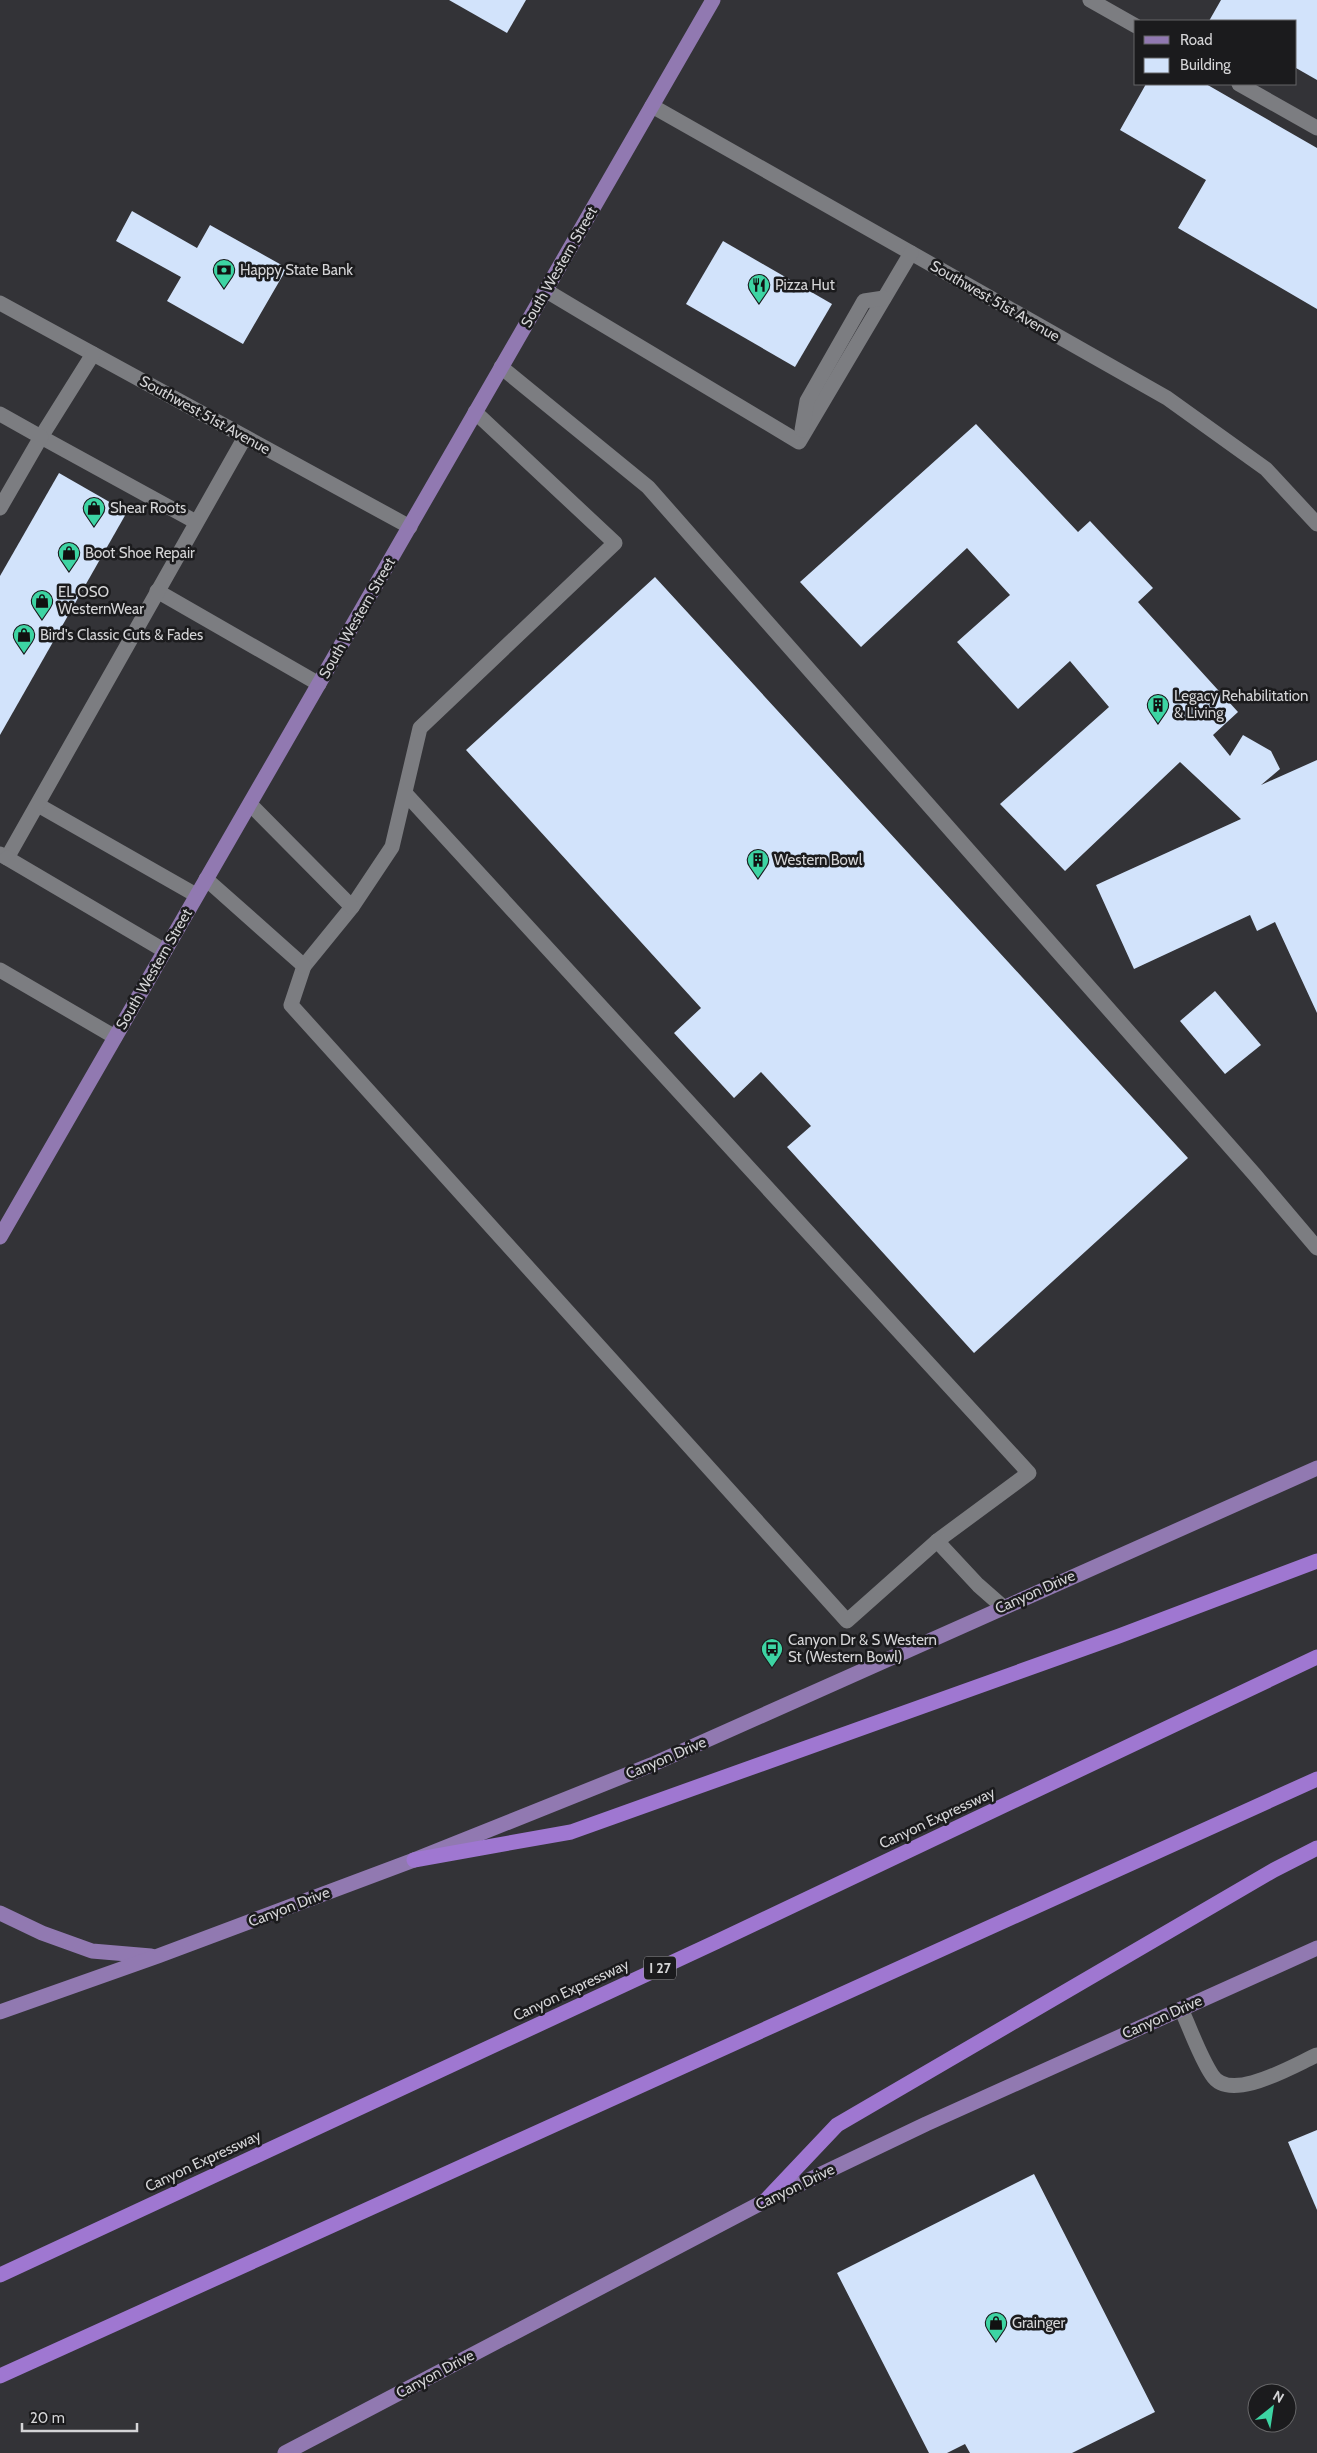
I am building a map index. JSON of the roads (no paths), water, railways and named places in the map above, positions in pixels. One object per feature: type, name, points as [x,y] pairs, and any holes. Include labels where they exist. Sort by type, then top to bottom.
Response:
[{"type":"highway","points":[[414,1860],[571,1832],[1119,1636],[1317,1561]]},
{"type":"highway","name":"Canyon Expressway","points":[[0,2275],[707,1946],[1317,1657]]},
{"type":"highway","points":[[0,2376],[1317,1778]]},
{"type":"highway","points":[[765,2201],[837,2125],[1274,1870],[1317,1848]]},
{"type":"main road","name":"South Western Street","points":[[0,1236],[713,0]]},
{"type":"main road","name":"Canyon Drive","points":[[0,2012],[158,1956],[414,1860],[651,1765],[1003,1606],[1317,1468]]},
{"type":"main road","points":[[0,1913],[42,1934],[92,1951],[158,1956]]},
{"type":"main road","name":"Canyon Drive","points":[[285,2453],[765,2201],[926,2124],[1317,1948]]},
{"type":"street","points":[[1090,0],[1134,25]]},
{"type":"street","points":[[1241,85],[1317,128]]},
{"type":"street","name":"Southwest 51st Avenue","points":[[652,106],[1167,398],[1266,470],[1317,524]]},
{"type":"street","points":[[545,290],[799,442],[911,253]]},
{"type":"street","name":"Southwest 51st Avenue","points":[[0,303],[410,527]]},
{"type":"street","points":[[0,508],[41,437],[93,354]]},
{"type":"street","points":[[501,367],[648,487],[1249,1168],[1317,1248]]},
{"type":"street","points":[[405,793],[1029,1473],[938,1541],[847,1621],[291,1005],[304,966],[352,906],[392,847],[420,728],[615,543],[475,412]]},
{"type":"street","points":[[0,414],[196,522]]},
{"type":"street","points":[[165,951],[4,856],[38,805],[245,437]]},
{"type":"street","points":[[157,591],[319,684]]},
{"type":"street","points":[[250,804],[352,906]]},
{"type":"street","points":[[38,805],[196,895]]},
{"type":"street","points":[[206,879],[304,966]]},
{"type":"street","points":[[0,970],[115,1038]]},
{"type":"street","points":[[938,1541],[978,1584],[1003,1606]]},
{"type":"street","points":[[1181,2009],[1213,2077],[1229,2086],[1249,2085],[1317,2055]]},
{"type":"place","name":"Happy State Bank","points":[[224,289]]},
{"type":"place","name":"Pizza Hut","points":[[759,304]]},
{"type":"place","name":"Shear Roots","points":[[94,527]]},
{"type":"place","name":"Boot Shoe Repair","points":[[69,572]]},
{"type":"place","name":"EL OSO WesternWear","points":[[42,620]]},
{"type":"place","name":"Bird's Classic Cuts & Fades","points":[[24,654]]},
{"type":"place","name":"Legacy Rehabilitation & Living","points":[[1158,724]]},
{"type":"place","name":"Western Bowl","points":[[758,879]]},
{"type":"place","name":"Canyon Dr & S Western St (Western Bowl)","points":[[772,1668]]},
{"type":"place","name":"Grainger","points":[[996,2342]]}]
